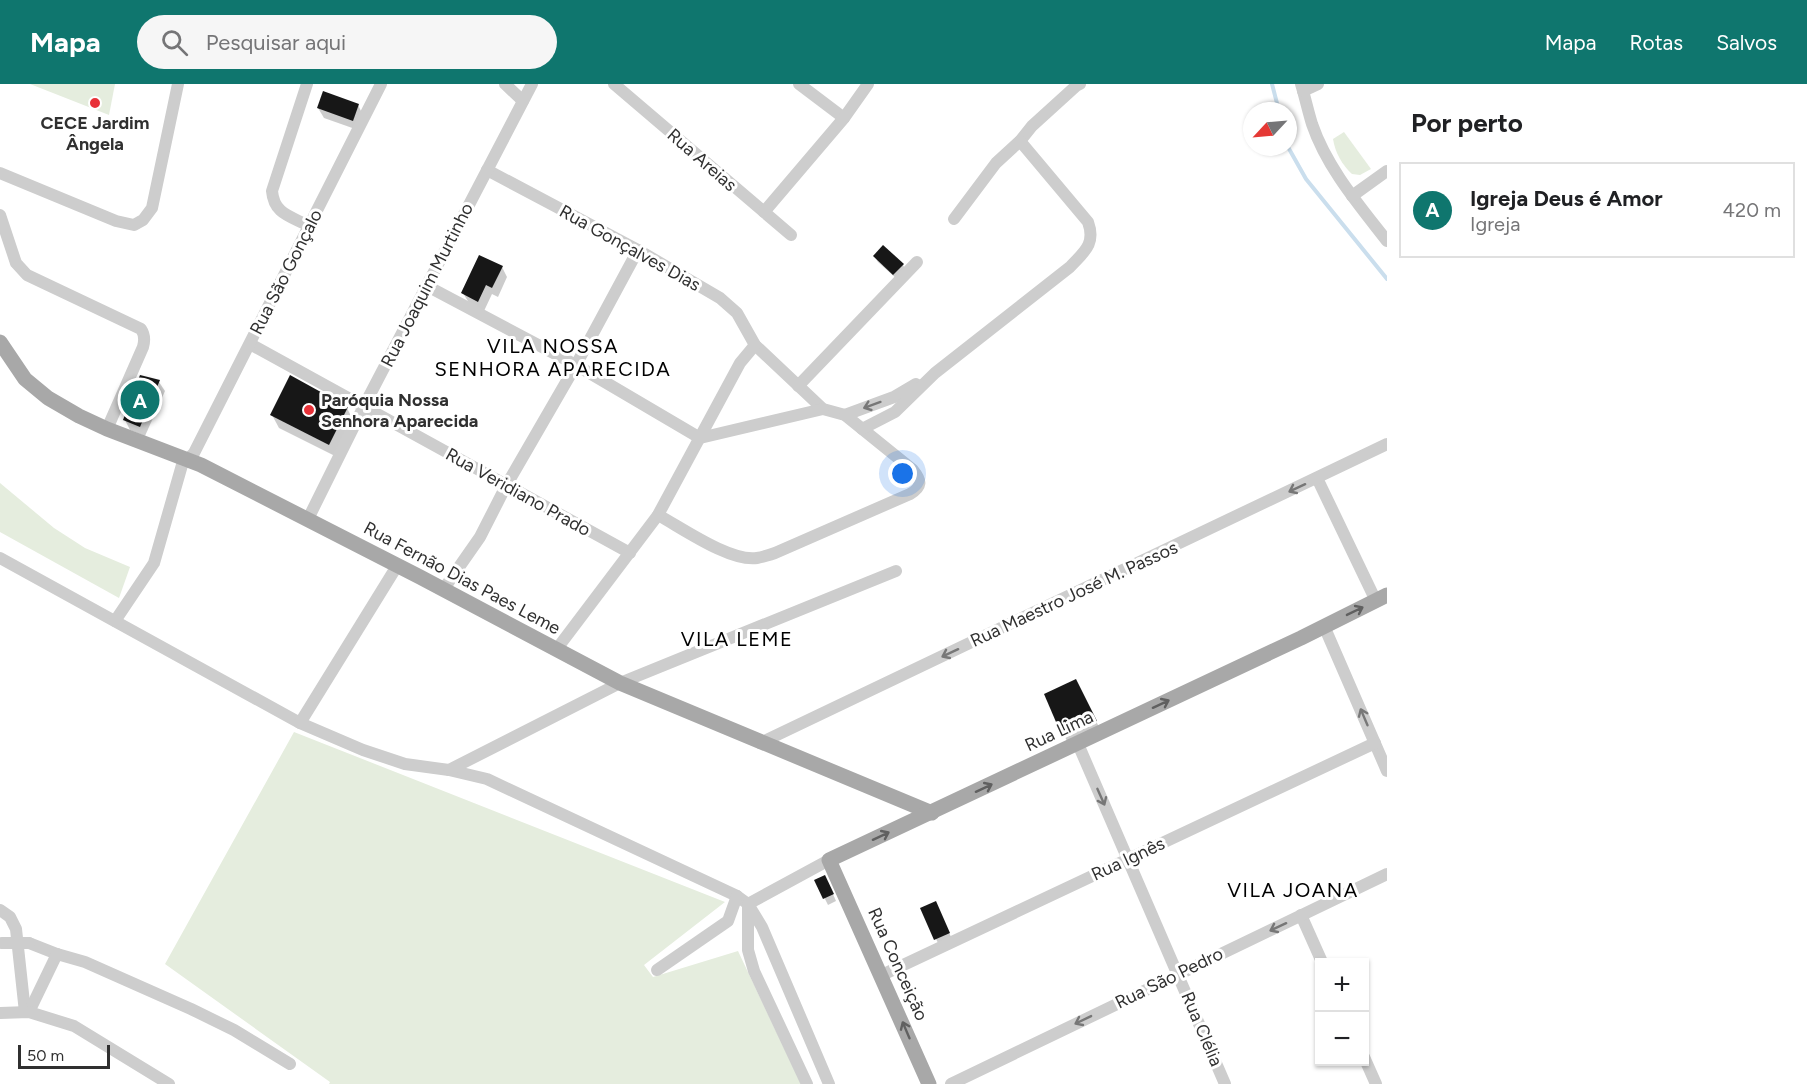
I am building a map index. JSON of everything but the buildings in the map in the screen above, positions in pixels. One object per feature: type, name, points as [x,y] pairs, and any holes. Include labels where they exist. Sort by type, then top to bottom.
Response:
[{"type":"main road","name":"Rua Fernão Dias Paes Leme","points":[[0,342],[25,379],[48,398],[79,416],[107,429],[188,459],[308,519],[620,683],[932,813]]},
{"type":"main road","name":"Rua Lima","points":[[830,860],[1382,598]]},
{"type":"main road","name":"Rua Conceição","points":[[830,860],[929,1084]]},
{"type":"street","points":[[0,173],[116,221],[134,225],[143,220],[152,208],[178,84]]},
{"type":"street","points":[[307,84],[272,191],[273,201],[279,211],[309,226]]},
{"type":"street","name":"Rua São Gonçalo","points":[[115,621],[154,563],[182,465],[194,453],[381,84]]},
{"type":"street","points":[[505,84],[523,101]]},
{"type":"street","name":"Rua Joaquim Murtinho","points":[[308,519],[364,406],[532,84]]},
{"type":"street","name":"Rua Areias","points":[[614,84],[791,235]]},
{"type":"street","points":[[799,84],[844,118]]},
{"type":"street","points":[[764,212],[844,118],[868,84]]},
{"type":"street","points":[[954,219],[996,163],[1020,141],[1032,126],[1080,84]]},
{"type":"street","points":[[1318,84],[1302,87],[1312,126],[1326,155],[1352,196],[1387,241]]},
{"type":"street","points":[[862,429],[895,412],[935,373],[1070,267],[1088,248],[1092,233],[1088,222],[1020,141]]},
{"type":"street","name":"Rua Gonçalves Dias","points":[[487,170],[638,250],[720,298],[737,313],[755,345],[823,409]]},
{"type":"street","points":[[1352,196],[1387,171]]},
{"type":"street","points":[[0,215],[16,263],[27,275],[141,328],[144,334],[143,347],[107,429]]},
{"type":"street","points":[[443,590],[480,537],[506,486],[576,365],[638,250]]},
{"type":"street","points":[[798,386],[917,262]]},
{"type":"street","points":[[427,286],[576,365],[700,438],[823,409],[845,415],[918,476],[920,482],[917,490],[910,495],[775,553],[756,558],[740,557],[724,551],[658,515]]},
{"type":"street","name":"Rua Veridiano Prado","points":[[250,344],[630,554]]},
{"type":"street","points":[[556,650],[658,515],[740,363],[755,345]]},
{"type":"street","points":[[845,415],[894,397],[935,373]]},
{"type":"street","name":"Rua Maestro José M. Passos","points":[[760,743],[1387,444]]},
{"type":"street","points":[[1317,478],[1382,598]]},
{"type":"street","points":[[0,558],[300,723],[363,750],[405,764],[449,770],[487,779],[736,896],[748,904],[762,927],[829,1084]]},
{"type":"street","points":[[300,723],[397,566]]},
{"type":"street","points":[[449,770],[620,683],[896,570]]},
{"type":"street","points":[[1324,626],[1387,771]]},
{"type":"street","name":"Rua Ignês","points":[[882,975],[1375,743]]},
{"type":"street","name":"Rua Clélia","points":[[1078,744],[1225,1084]]},
{"type":"street","name":"Rua Lima","points":[[748,904],[830,860]]},
{"type":"street","name":"Rua São Pedro","points":[[951,1084],[1387,873]]},
{"type":"street","points":[[657,970],[728,921],[736,896]]},
{"type":"street","points":[[748,904],[748,950],[754,971],[807,1084]]},
{"type":"street","points":[[0,910],[10,917],[16,929],[27,1012]]},
{"type":"street","points":[[1301,915],[1320,958]]},
{"type":"street","points":[[1,943],[29,943],[85,962],[192,1009],[234,1030],[290,1064]]},
{"type":"street","points":[[27,1012],[57,954]]},
{"type":"street","points":[[0,1013],[27,1012],[74,1026],[169,1084]]},
{"type":"street","points":[[1369,1066],[1376,1084]]},
{"type":"green space","name":"CECE Jardim Ângela","points":[[30,84],[115,84],[109,115]]},
{"type":"green space","points":[[1344,132],[1371,169],[1360,175],[1352,174],[1348,170],[1335,149],[1333,139]]},
{"type":"green space","points":[[0,483],[54,528],[85,548],[130,567],[119,598],[0,532]]},
{"type":"green space","points":[[294,732],[725,902],[644,965],[653,977],[738,951],[801,1084],[329,1084],[330,1082],[165,964]]},
{"type":"waterway","points":[[1272,84],[1277,102]]},
{"type":"waterway","points":[[1293,156],[1306,179],[1387,279]]},
{"type":"place","name":"CECE Jardim Ângela","points":[[95,103]]},
{"type":"place","name":"Igreja Deus é Amor","points":[[140,400]]},
{"type":"place","name":"Paróquia Nossa Senhora Aparecida","points":[[309,410]]},
{"type":"district","name":"VILA NOSSA SENHORA APARECIDA","points":[[553,358]]},
{"type":"district","name":"VILA LEME","points":[[737,639]]},
{"type":"district","name":"VILA JOANA","points":[[1293,890]]}]
